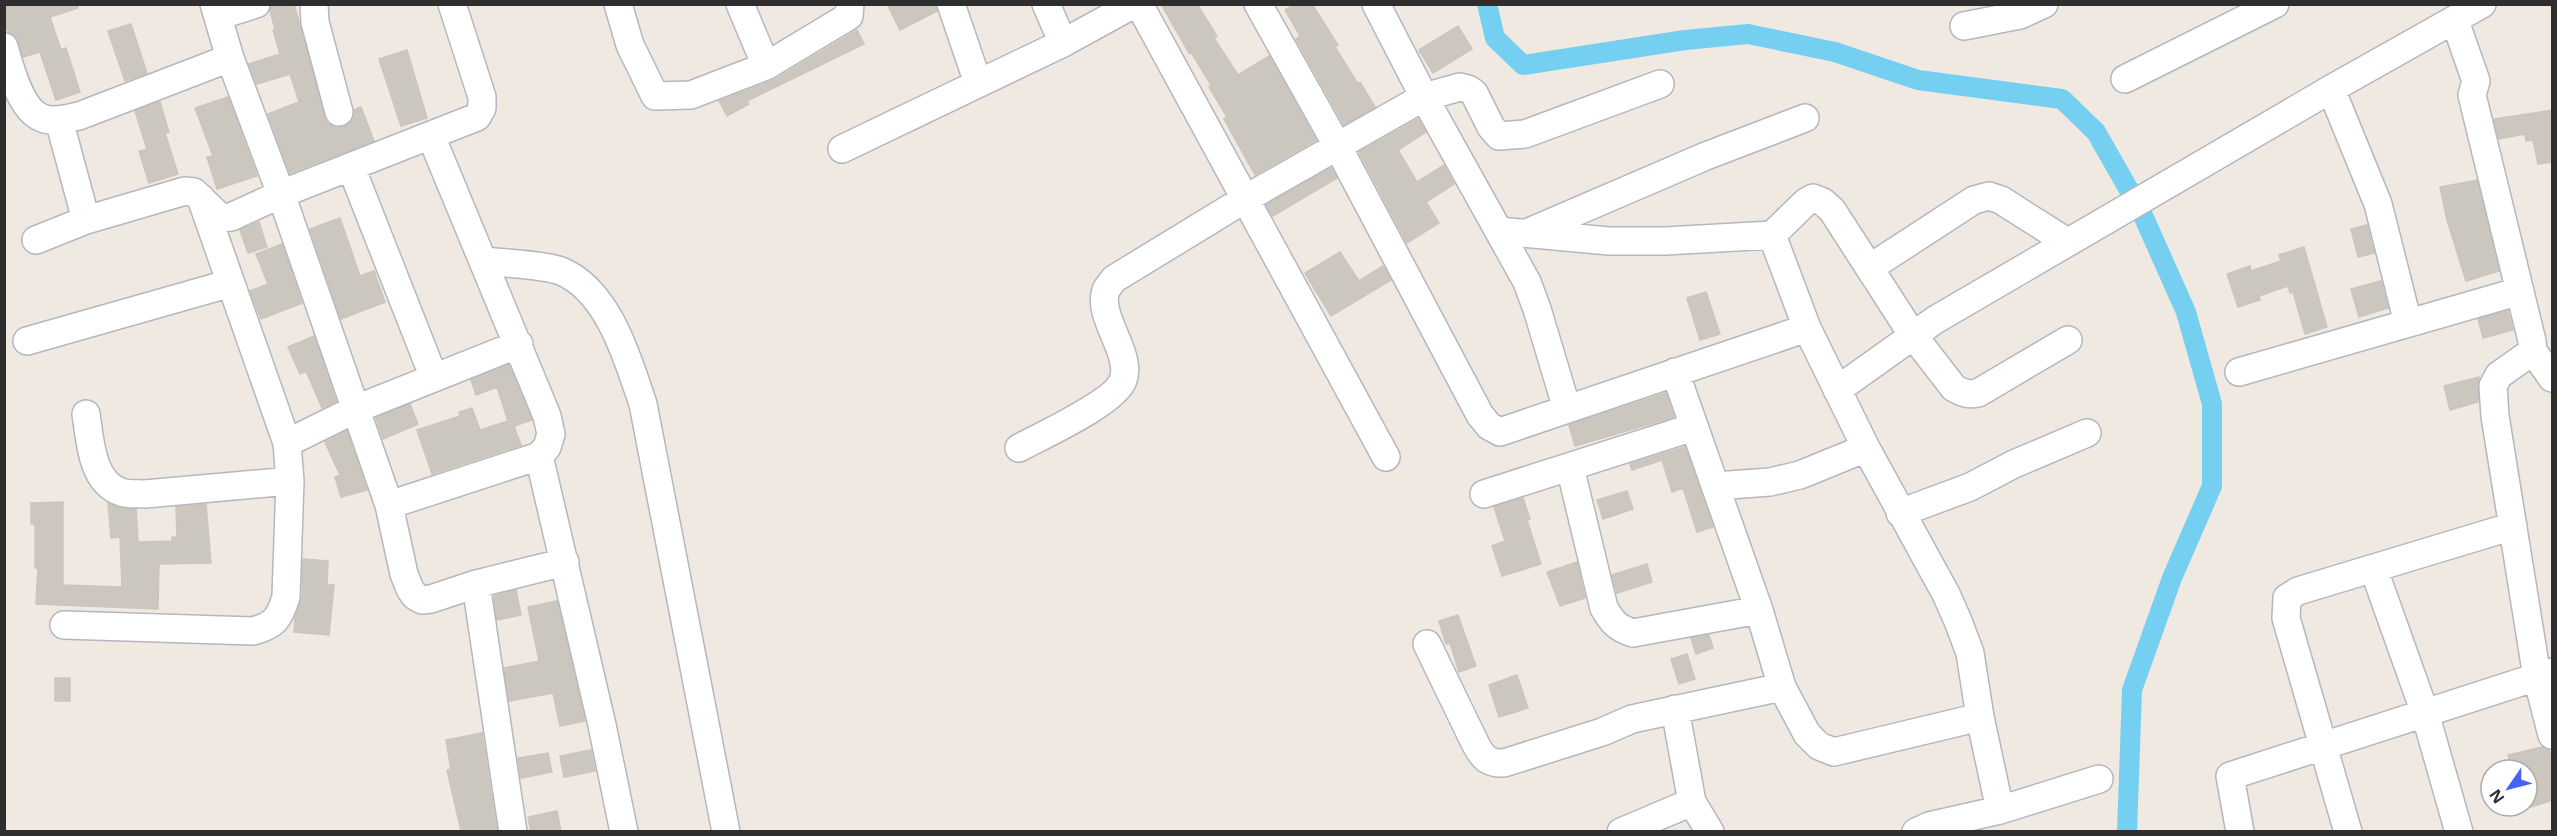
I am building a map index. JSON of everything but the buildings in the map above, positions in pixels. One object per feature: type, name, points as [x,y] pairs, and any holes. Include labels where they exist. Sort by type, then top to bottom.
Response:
[{"type":"street","points":[[256,4],[216,10],[230,58],[281,194],[389,504],[404,574],[415,596],[422,600],[431,599],[476,584],[565,562]]},
{"type":"street","points":[[314,4],[315,22],[339,112]]},
{"type":"street","points":[[36,240],[86,220],[185,191],[194,192],[221,218],[231,217],[281,194],[477,117],[482,108],[482,97],[452,4]]},
{"type":"street","points":[[618,4],[630,45],[656,96],[692,95],[766,66],[849,16],[850,4]]},
{"type":"street","points":[[740,4],[766,66]]},
{"type":"street","points":[[951,4],[978,83]]},
{"type":"street","points":[[1046,4],[1063,43]]},
{"type":"street","points":[[842,149],[1063,43],[1134,4]]},
{"type":"street","points":[[1139,4],[1386,457]]},
{"type":"street","points":[[1258,4],[1338,147],[1480,415],[1489,426],[1500,432],[1807,328]]},
{"type":"street","points":[[1376,4],[1424,97],[1527,282],[1538,309],[1567,409]]},
{"type":"street","points":[[1964,26],[2020,15],[2044,4]]},
{"type":"street","points":[[2125,79],[2275,4]]},
{"type":"street","points":[[1837,390],[1912,334],[2331,89],[2482,4]]},
{"type":"street","points":[[2455,21],[2476,81],[2472,95],[2533,351],[2553,378]]},
{"type":"street","points":[[4,47],[16,87],[27,105],[40,118],[58,120],[80,116],[230,58]]},
{"type":"street","points":[[1019,448],[1103,402],[1124,380],[1124,366],[1105,304],[1106,291],[1114,279],[1245,199],[1424,97],[1460,87],[1468,89],[1481,103],[1491,127],[1499,136],[1510,137],[1525,134],[1660,84]]},
{"type":"street","points":[[2331,89],[2378,204],[2408,323]]},
{"type":"street","points":[[1526,233],[1706,156],[1805,118]]},
{"type":"street","points":[[58,120],[86,220]]},
{"type":"street","points":[[389,504],[539,456],[547,447],[551,434],[547,416],[519,344],[431,136]]},
{"type":"street","points":[[351,167],[434,378]]},
{"type":"street","points":[[1871,267],[1974,200],[1989,196],[2001,200],[2067,242]]},
{"type":"street","points":[[64,625],[253,631],[271,626],[281,613],[286,597],[290,482],[287,443],[201,198]]},
{"type":"street","points":[[1499,231],[1632,241],[1772,235],[1813,198],[1823,202],[1832,210],[1871,267],[1912,334],[1954,387],[1969,395],[1977,393],[2068,340]]},
{"type":"street","points":[[1772,235],[1807,328],[1866,448],[1946,594],[1958,621],[1970,654],[1980,717],[2000,810]]},
{"type":"street","points":[[483,261],[561,271],[591,292],[609,318],[627,356],[643,404],[726,831]]},
{"type":"street","points":[[27,341],[231,283]]},
{"type":"street","points":[[2239,372],[2520,291]]},
{"type":"street","points":[[287,443],[356,409],[519,344]]},
{"type":"street","points":[[2533,351],[2499,375],[2493,386],[2495,416],[2513,526],[2545,675],[2553,735]]},
{"type":"street","points":[[1675,372],[1759,610],[1782,687],[1807,734],[1819,746],[1834,752],[1980,717]]},
{"type":"street","points":[[86,414],[94,461],[107,483],[121,492],[145,494],[290,482]]},
{"type":"street","points":[[1484,494],[1694,427]]},
{"type":"street","points":[[1900,513],[1970,487],[2014,464],[2087,433]]},
{"type":"street","points":[[1715,486],[1770,482],[1800,475],[1866,448]]},
{"type":"street","points":[[539,456],[602,724],[624,831]]},
{"type":"street","points":[[1570,467],[1604,608],[1620,629],[1633,633],[1759,610]]},
{"type":"street","points":[[2348,831],[2286,618],[2287,598],[2298,591],[2374,570],[2513,526]]},
{"type":"street","points":[[2374,570],[2425,713],[2460,831]]},
{"type":"street","points":[[476,584],[513,831]]},
{"type":"street","points":[[1427,644],[1481,755],[1492,763],[1504,763],[1602,732],[1632,719],[1782,687]]},
{"type":"street","points":[[2240,831],[2230,776],[2545,675]]},
{"type":"street","points":[[1675,709],[1692,802],[1710,831]]},
{"type":"street","points":[[1917,831],[1929,826],[2000,810],[2099,780]]},
{"type":"street","points":[[1621,831],[1692,802]]},
{"type":"waterway","points":[[1487,4],[1495,38],[1523,65],[1685,40],[1748,34],[1835,52],[1918,80],[2062,99],[2096,132],[2141,211],[2186,312],[2212,404],[2212,486],[2172,578],[2132,690],[2127,832]]}]
